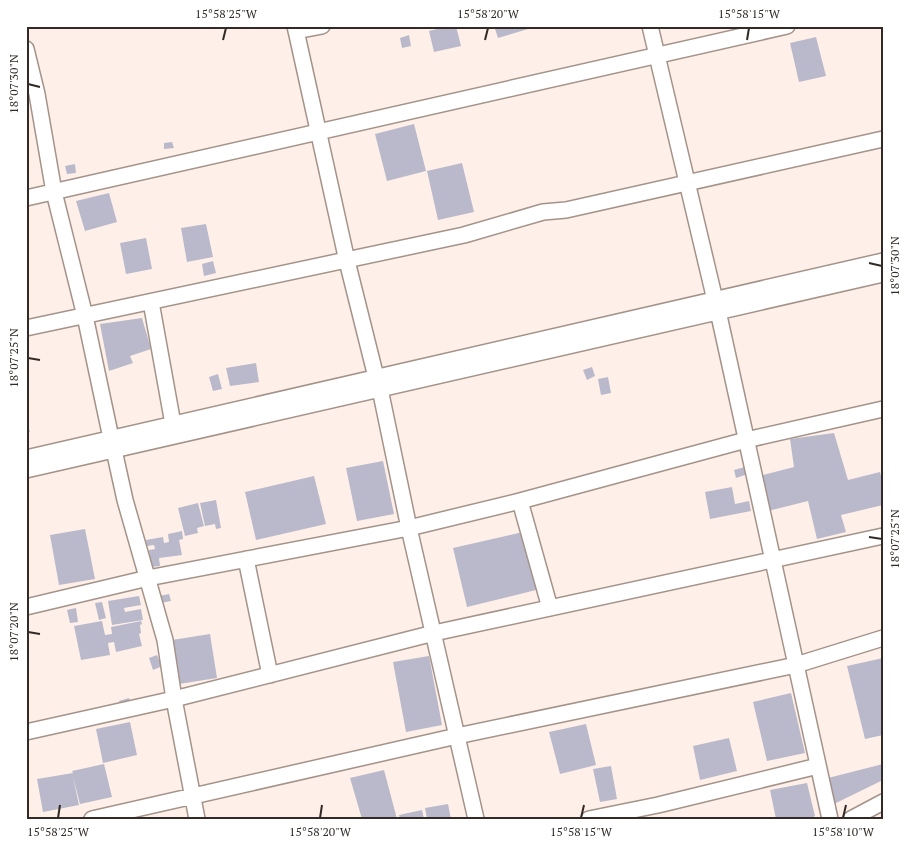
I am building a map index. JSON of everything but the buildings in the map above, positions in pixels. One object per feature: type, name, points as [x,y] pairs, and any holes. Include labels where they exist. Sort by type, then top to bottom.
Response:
[{"type":"street","points":[[322,26],[295,29],[347,261],[378,383],[476,819]]},
{"type":"street","points":[[650,26],[774,559],[830,819]]},
{"type":"street","points":[[26,198],[787,26]]},
{"type":"street","points":[[26,49],[32,95],[85,316],[125,500],[165,640],[174,699],[197,819]]},
{"type":"street","points":[[26,328],[347,261],[464,235],[543,212],[566,210],[883,139]]},
{"type":"street","points":[[716,306],[883,261]]},
{"type":"street","points":[[26,458],[112,444],[716,306],[883,274]]},
{"type":"street","points":[[151,302],[173,424]]},
{"type":"street","points":[[26,470],[173,424],[378,383]]},
{"type":"street","points":[[26,607],[148,578],[410,528],[520,501],[746,440],[883,409]]},
{"type":"street","points":[[520,501],[550,608]]},
{"type":"street","points":[[26,732],[174,699],[434,633],[883,536]]},
{"type":"street","points":[[246,559],[270,675]]},
{"type":"street","points":[[92,819],[457,736],[796,665],[883,638]]},
{"type":"street","points":[[589,819],[658,806],[818,766]]},
{"type":"street","points":[[851,819],[883,802]]}]
